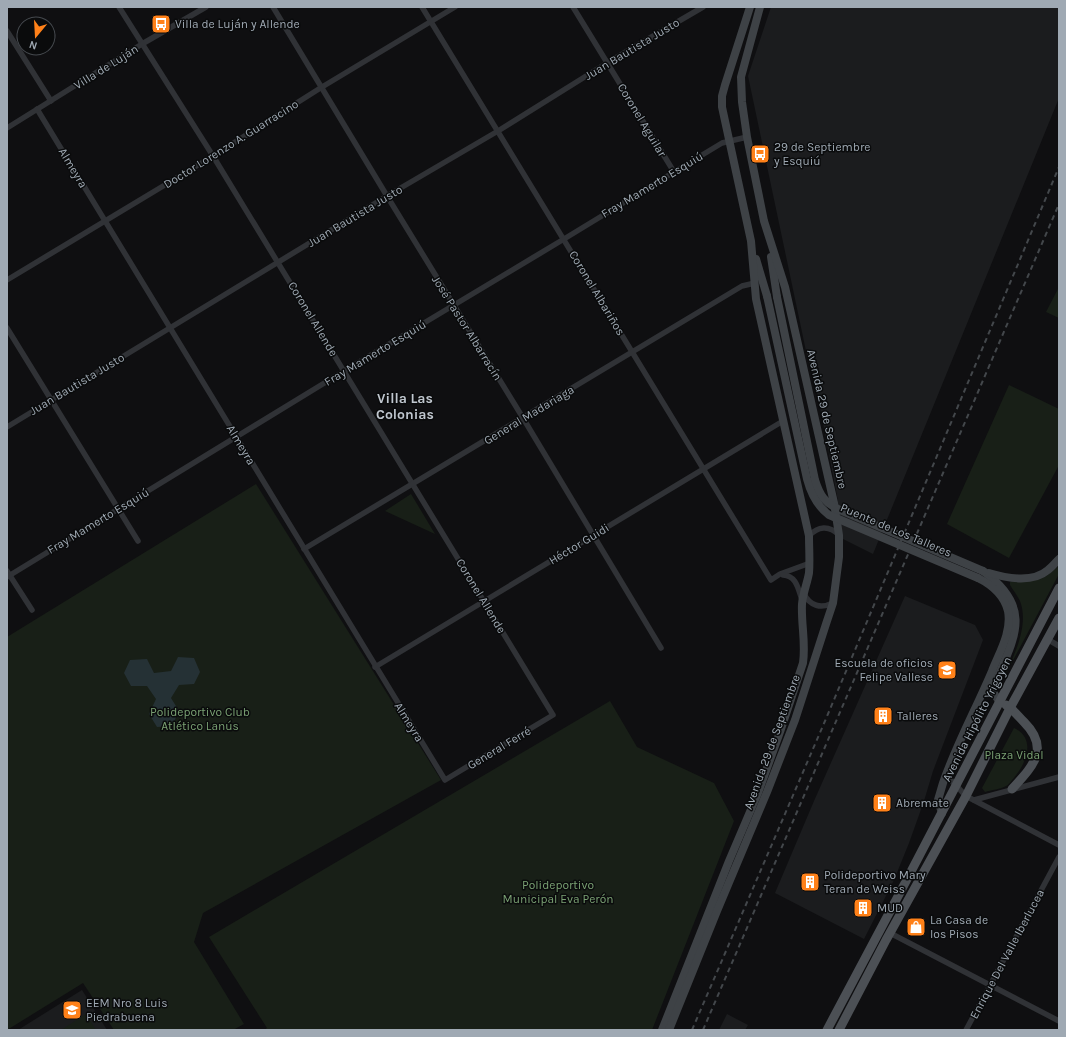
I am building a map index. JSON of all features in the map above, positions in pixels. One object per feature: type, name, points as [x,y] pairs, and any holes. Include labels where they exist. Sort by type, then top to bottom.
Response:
[{"type":"main road","name":"Avenida 29 de Septiembre","points":[[662,1030],[729,861],[758,793],[790,702],[805,652],[803,598],[810,563],[809,536],[756,299],[751,241],[722,107],[722,96],[750,7]]},
{"type":"main road","name":"Avenida 29 de Septiembre","points":[[669,1030],[767,792],[792,727],[833,603],[839,557],[839,535],[834,503],[785,287],[764,221],[747,137],[742,102],[741,81],[760,7]]},
{"type":"main road","name":"Puente de Los Talleres","points":[[764,221],[777,297],[818,490],[824,500],[840,510],[983,571],[1007,577],[1018,578],[1041,575],[1059,558]]},
{"type":"main road","name":"Puente de Los Talleres","points":[[751,241],[767,296],[807,480],[812,496],[822,510],[829,515],[978,578],[988,583],[995,589],[1002,598],[1008,610],[1009,622],[1007,633],[990,684]]},
{"type":"main road","name":"Puente de Los Talleres","points":[[942,813],[938,800],[939,792],[990,684],[1012,642],[1016,625],[1016,616],[1008,595],[1002,586],[983,571]]},
{"type":"main road","name":"Avenida Hipólito Yrigoyen","points":[[827,1030],[1059,588]]},
{"type":"main road","name":"Avenida Hipólito Yrigoyen","points":[[839,1030],[890,933],[970,798],[1010,708],[1059,618]]},
{"type":"main road","points":[[990,684],[999,701],[1010,708],[1032,730]]},
{"type":"main road","points":[[1012,789],[1029,769],[1037,756],[1037,743],[1028,720],[1018,707],[1015,698]]},
{"type":"street","name":"Coronel Allende","points":[[119,7],[213,156],[554,715]]},
{"type":"street","name":"Villa de Luján","points":[[7,128],[142,44],[206,7]]},
{"type":"street","name":"José Pastor Albarracín","points":[[273,7],[661,648]]},
{"type":"street","name":"Coronel Albariños","points":[[422,7],[771,580],[780,574]]},
{"type":"street","name":"Doctor Lorenzo A. Guarracino","points":[[7,280],[213,156],[322,87],[455,7]]},
{"type":"street","name":"Coronel Aguilar","points":[[573,7],[674,172]]},
{"type":"street","name":"Juan Bautista Justo","points":[[7,427],[387,196],[498,131],[607,63],[704,7]]},
{"type":"street","points":[[7,31],[51,101]]},
{"type":"street","name":"Almeyra","points":[[37,109],[445,780]]},
{"type":"street","name":"Fray Mamerto Esquiú","points":[[8,574],[722,143],[747,137]]},
{"type":"street","name":"General Madariaga","points":[[304,549],[742,286],[755,283]]},
{"type":"street","points":[[7,328],[138,541]]},
{"type":"street","name":"Héctor Guidi","points":[[375,667],[783,421]]},
{"type":"street","points":[[809,536],[812,532],[821,528],[831,529],[839,535]]},
{"type":"street","points":[[780,574],[810,563]]},
{"type":"street","points":[[8,574],[32,610]]},
{"type":"street","points":[[780,574],[788,575],[794,579],[803,598],[809,602],[823,607],[833,603]]},
{"type":"street","points":[[1048,639],[1059,646]]},
{"type":"street","name":"General Ferré","points":[[445,780],[554,715]]},
{"type":"street","points":[[946,775],[970,798],[1059,846]]},
{"type":"street","points":[[970,798],[1059,777]]},
{"type":"street","name":"Enrique Del Valle Iberlucea","points":[[966,1030],[1059,856]]},
{"type":"street","points":[[890,933],[1059,1021]]},
{"type":"shaded area","points":[[771,7],[1059,7],[1059,98],[873,554],[837,536],[838,501],[818,397],[806,351],[748,76]]},
{"type":"shaded area","points":[[905,596],[975,625],[983,640],[933,771],[909,843],[894,880],[864,939],[775,893]]},
{"type":"shaded area","points":[[178,657],[194,658],[200,672],[194,684],[179,685],[171,698],[179,711],[172,726],[157,727],[149,714],[156,699],[147,686],[131,686],[124,673],[130,660],[147,659],[154,673],[171,671]]},
{"type":"shaded area","name":"EEM Nro 8 Luis Piedrabuena","points":[[82,990],[107,1030],[18,1030]]},
{"type":"shaded area","points":[[727,1014],[748,1025],[745,1030],[719,1030]]},
{"type":"green space","points":[[1059,287],[1059,318],[1046,312]]},
{"type":"green space","points":[[1009,385],[1059,409],[1059,465],[1009,558],[947,524]]},
{"type":"green space","name":"Polideportivo Club Atlético Lanús","points":[[256,484],[441,780],[203,913],[194,942],[244,1024],[233,1030],[114,1030],[83,983],[7,1030],[7,637]]},
{"type":"green space","points":[[411,494],[435,534],[385,511]]},
{"type":"green space","points":[[1059,566],[1059,574],[1001,683],[1018,643],[1023,622],[1023,611],[1020,601],[1010,585],[1010,582],[1045,577]]},
{"type":"green space","name":"Polideportivo Municipal Eva Perón","points":[[610,701],[637,747],[714,783],[734,821],[652,1030],[264,1030],[267,1028],[209,937]]},
{"type":"green space","name":"Plaza Vidal","points":[[1014,728],[1025,738],[1027,745],[1027,752],[1022,766],[1008,785],[985,792],[982,788]]},
{"type":"green space","points":[[86,1014],[96,1030],[61,1030]]},
{"type":"railway","points":[[692,1030],[825,721],[1059,167]]},
{"type":"railway","points":[[703,1030],[1059,204]]},
{"type":"place","name":"Villa de Luján y Allende","points":[[161,24]]},
{"type":"place","name":"29 de Septiembre y Esquiú","points":[[760,154]]},
{"type":"place","name":"Escuela de oficios Felipe Vallese","points":[[947,670]]},
{"type":"place","name":"Talleres","points":[[883,716]]},
{"type":"place","name":"Abremate","points":[[882,803]]},
{"type":"place","name":"Polideportivo Mary Teran de Weiss","points":[[810,882]]},
{"type":"place","name":"MUD","points":[[863,908]]},
{"type":"place","name":"La Casa de los Pisos","points":[[916,927]]},
{"type":"place","name":"EEM Nro 8 Luis Piedrabuena","points":[[72,1010]]},
{"type":"district","name":"Villa Las Colonias","points":[[405,406]]}]
